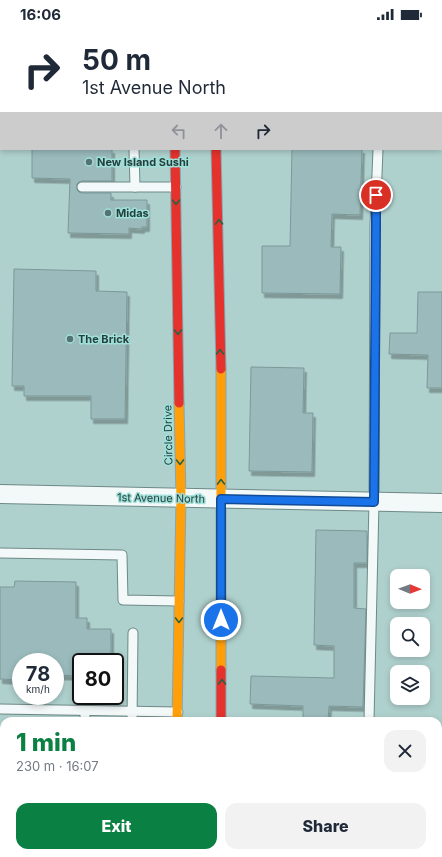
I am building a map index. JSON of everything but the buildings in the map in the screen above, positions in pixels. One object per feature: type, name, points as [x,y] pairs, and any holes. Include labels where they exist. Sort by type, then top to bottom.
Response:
[{"type":"highway","name":"Circle Drive","points":[[175,150],[181,498],[177,716]]},
{"type":"highway","points":[[216,150],[219,228],[221,717]]},
{"type":"street","name":"1st Avenue North","points":[[0,494],[442,503]]},
{"type":"lane","points":[[134,150],[135,187]]},
{"type":"lane","points":[[369,717],[374,502],[375,233],[378,150]]},
{"type":"lane","points":[[82,187],[176,187]]},
{"type":"lane","points":[[0,553],[122,555],[123,600],[180,601]]},
{"type":"lane","points":[[132,717],[134,633]]},
{"type":"lane","points":[[0,709],[132,711],[177,716]]},
{"type":"lane","points":[[85,710],[85,717]]},
{"type":"traffic: slow","points":[[221,369],[221,670]]},
{"type":"traffic: slow","points":[[177,717],[181,498],[179,403]]},
{"type":"traffic: jam","points":[[175,150],[179,403]]},
{"type":"traffic: jam","points":[[216,150],[221,369]]},
{"type":"traffic: jam","points":[[221,670],[221,717]]},
{"type":"place","name":"New Island Sushi","points":[[89,162]]},
{"type":"place","name":"Midas","points":[[108,213]]},
{"type":"place","name":"The Brick","points":[[70,339]]},
{"type":"route","points":[[221,620],[221,499],[374,502],[376,195]]}]
